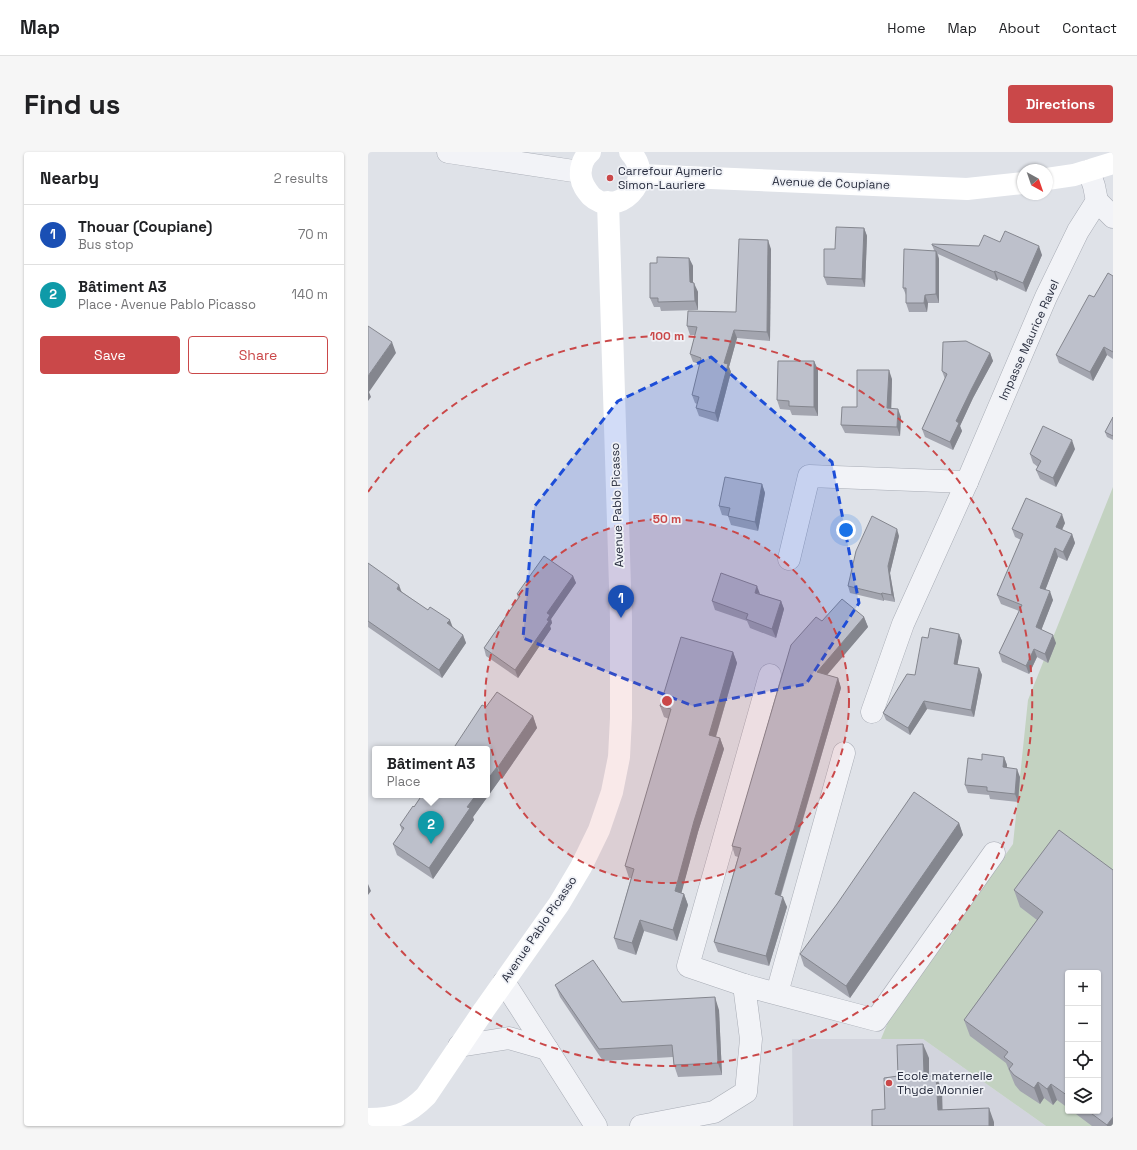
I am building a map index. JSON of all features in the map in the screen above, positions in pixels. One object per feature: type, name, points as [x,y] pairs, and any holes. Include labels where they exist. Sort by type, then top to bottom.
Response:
[{"type":"main road","points":[[590,152],[582,163],[580,172],[582,182],[587,191],[594,198],[604,202],[614,202],[623,199],[632,193],[637,185],[639,175],[638,166],[630,152]]},
{"type":"main road","points":[[1053,179],[1074,175],[1113,163]]},
{"type":"main road","name":"Avenue de Coupiane","points":[[639,175],[967,189],[1017,184]]},
{"type":"main road","name":"Avenue Pablo Picasso","points":[[368,1119],[391,1122],[417,1105],[426,1096],[459,1046],[559,904],[581,867],[599,830],[612,792],[619,757],[621,718],[620,618],[608,202]]},
{"type":"street","points":[[448,152],[580,172]]},
{"type":"street","points":[[1089,171],[1097,201],[1113,217]]},
{"type":"street","name":"Impasse Maurice Ravel","points":[[872,712],[903,624],[967,482],[1046,297],[1078,232],[1097,201]]},
{"type":"street","points":[[789,558],[809,476],[967,482]]},
{"type":"street","points":[[770,675],[688,966],[744,985],[876,1020],[994,853]]},
{"type":"street","points":[[777,993],[844,753]]},
{"type":"street","points":[[504,982],[596,1126]]},
{"type":"street","points":[[641,1126],[714,1112],[746,1092],[751,1040],[744,985]]},
{"type":"street","points":[[459,1046],[509,1038],[547,1049]]},
{"type":"highlighted area","points":[[711,357],[832,462],[859,603],[806,684],[693,706],[523,638],[534,507],[618,401]]},
{"type":"shaded area","name":"Ecole maternelle Thyde Monnier","points":[[792,1039],[923,1039],[1046,1126],[793,1126]]},
{"type":"green space","points":[[1113,487],[1113,1126],[1046,1126],[923,1039],[881,1039],[888,1022],[1013,844],[1028,700]]},
{"type":"building","points":[[836,227],[864,228],[862,279],[824,277],[824,249],[835,249]]},
{"type":"building","points":[[1005,231],[1039,246],[1023,283],[932,245],[979,246],[984,235],[1000,242]]},
{"type":"building","points":[[739,239],[768,240],[767,332],[734,330],[724,363],[728,364],[715,413],[696,408],[699,397],[692,395],[701,358],[690,354],[697,327],[687,326],[688,311],[736,312]]},
{"type":"building","points":[[904,249],[936,251],[936,294],[925,295],[924,303],[906,303],[906,288],[903,288]]},
{"type":"building","points":[[657,257],[689,258],[690,282],[694,283],[695,301],[658,302],[658,298],[650,298],[650,263],[657,263]]},
{"type":"building","points":[[1108,273],[1113,276],[1113,352],[1104,347],[1090,372],[1056,355],[1089,295],[1094,297]]},
{"type":"building","points":[[368,326],[392,342],[368,376]]},
{"type":"building","points":[[966,341],[990,353],[956,421],[959,423],[950,442],[922,429],[947,374],[942,371],[943,342]]},
{"type":"building","points":[[778,361],[814,361],[814,407],[789,406],[789,401],[777,400]]},
{"type":"building","points":[[857,370],[889,370],[887,408],[898,409],[897,427],[841,425],[842,407],[857,407]]},
{"type":"building","points":[[1113,417],[1113,436],[1105,432]]},
{"type":"building","points":[[1043,426],[1072,440],[1053,478],[1036,470],[1041,461],[1030,454]]},
{"type":"building","points":[[725,477],[762,484],[755,522],[728,516],[730,508],[719,506]]},
{"type":"building","points":[[1026,498],[1062,514],[1056,527],[1072,534],[1063,552],[1055,548],[1040,588],[1050,591],[1036,627],[1053,635],[1045,654],[1034,649],[1026,666],[999,653],[1022,605],[997,595],[1023,534],[1012,529]]},
{"type":"building","points":[[872,516],[897,529],[888,566],[892,595],[881,594],[848,586],[856,551]]},
{"type":"building","points":[[544,556],[573,576],[547,613],[550,615],[547,620],[549,621],[515,670],[484,648],[520,596],[517,594]]},
{"type":"building","points":[[368,563],[399,585],[397,589],[428,610],[430,607],[450,620],[447,623],[463,635],[439,670],[368,621]]},
{"type":"building","points":[[721,573],[757,586],[755,593],[781,601],[772,629],[746,619],[748,614],[712,601]]},
{"type":"building","points":[[842,599],[864,617],[817,672],[838,678],[775,894],[783,897],[766,956],[714,942],[741,848],[732,846],[791,645],[816,617],[822,621]]},
{"type":"building","points":[[930,628],[959,634],[954,664],[979,668],[971,710],[924,701],[908,728],[883,713],[907,674],[915,675],[922,637],[928,638]]},
{"type":"building","points":[[681,637],[733,652],[709,735],[720,738],[694,821],[675,891],[684,894],[673,930],[640,920],[632,943],[614,938],[634,869],[625,866],[671,709],[660,706]]},
{"type":"building","points":[[497,692],[533,716],[498,767],[490,776],[490,746],[455,746],[482,705],[486,707]]},
{"type":"building","points":[[982,754],[1004,757],[1003,767],[1017,769],[1015,794],[987,791],[987,787],[965,785],[968,758],[982,760]]},
{"type":"building","points":[[914,792],[959,823],[846,986],[800,954],[837,904]]},
{"type":"building","points":[[420,798],[474,798],[467,807],[470,808],[429,868],[393,844],[404,828],[400,825],[413,806],[414,807]]},
{"type":"building","points":[[1059,830],[1113,870],[1113,1117],[1107,1125],[1092,1114],[1101,1114],[1101,970],[1065,970],[1065,1094],[1051,1084],[1047,1089],[1038,1082],[1034,1088],[1014,1075],[1009,1069],[1013,1064],[1004,1057],[1008,1052],[964,1020],[1043,912],[1014,890]]},
{"type":"building","points":[[593,960],[622,1002],[715,997],[718,1063],[674,1065],[672,1045],[599,1049],[555,985]]},
{"type":"building","points":[[923,1044],[924,1076],[936,1076],[938,1110],[989,1108],[989,1126],[872,1126],[872,1110],[885,1109],[884,1078],[898,1076],[897,1045]]},
{"type":"place","name":"Carrefour Aymeric Simon-Lauriere","points":[[610,178]]},
{"type":"place","name":"Thouar (Coupiane)","points":[[621,618]]},
{"type":"place","name":"Bâtiment A3","points":[[431,844]]},
{"type":"place","name":"Ecole maternelle Thyde Monnier","points":[[889,1083]]}]
